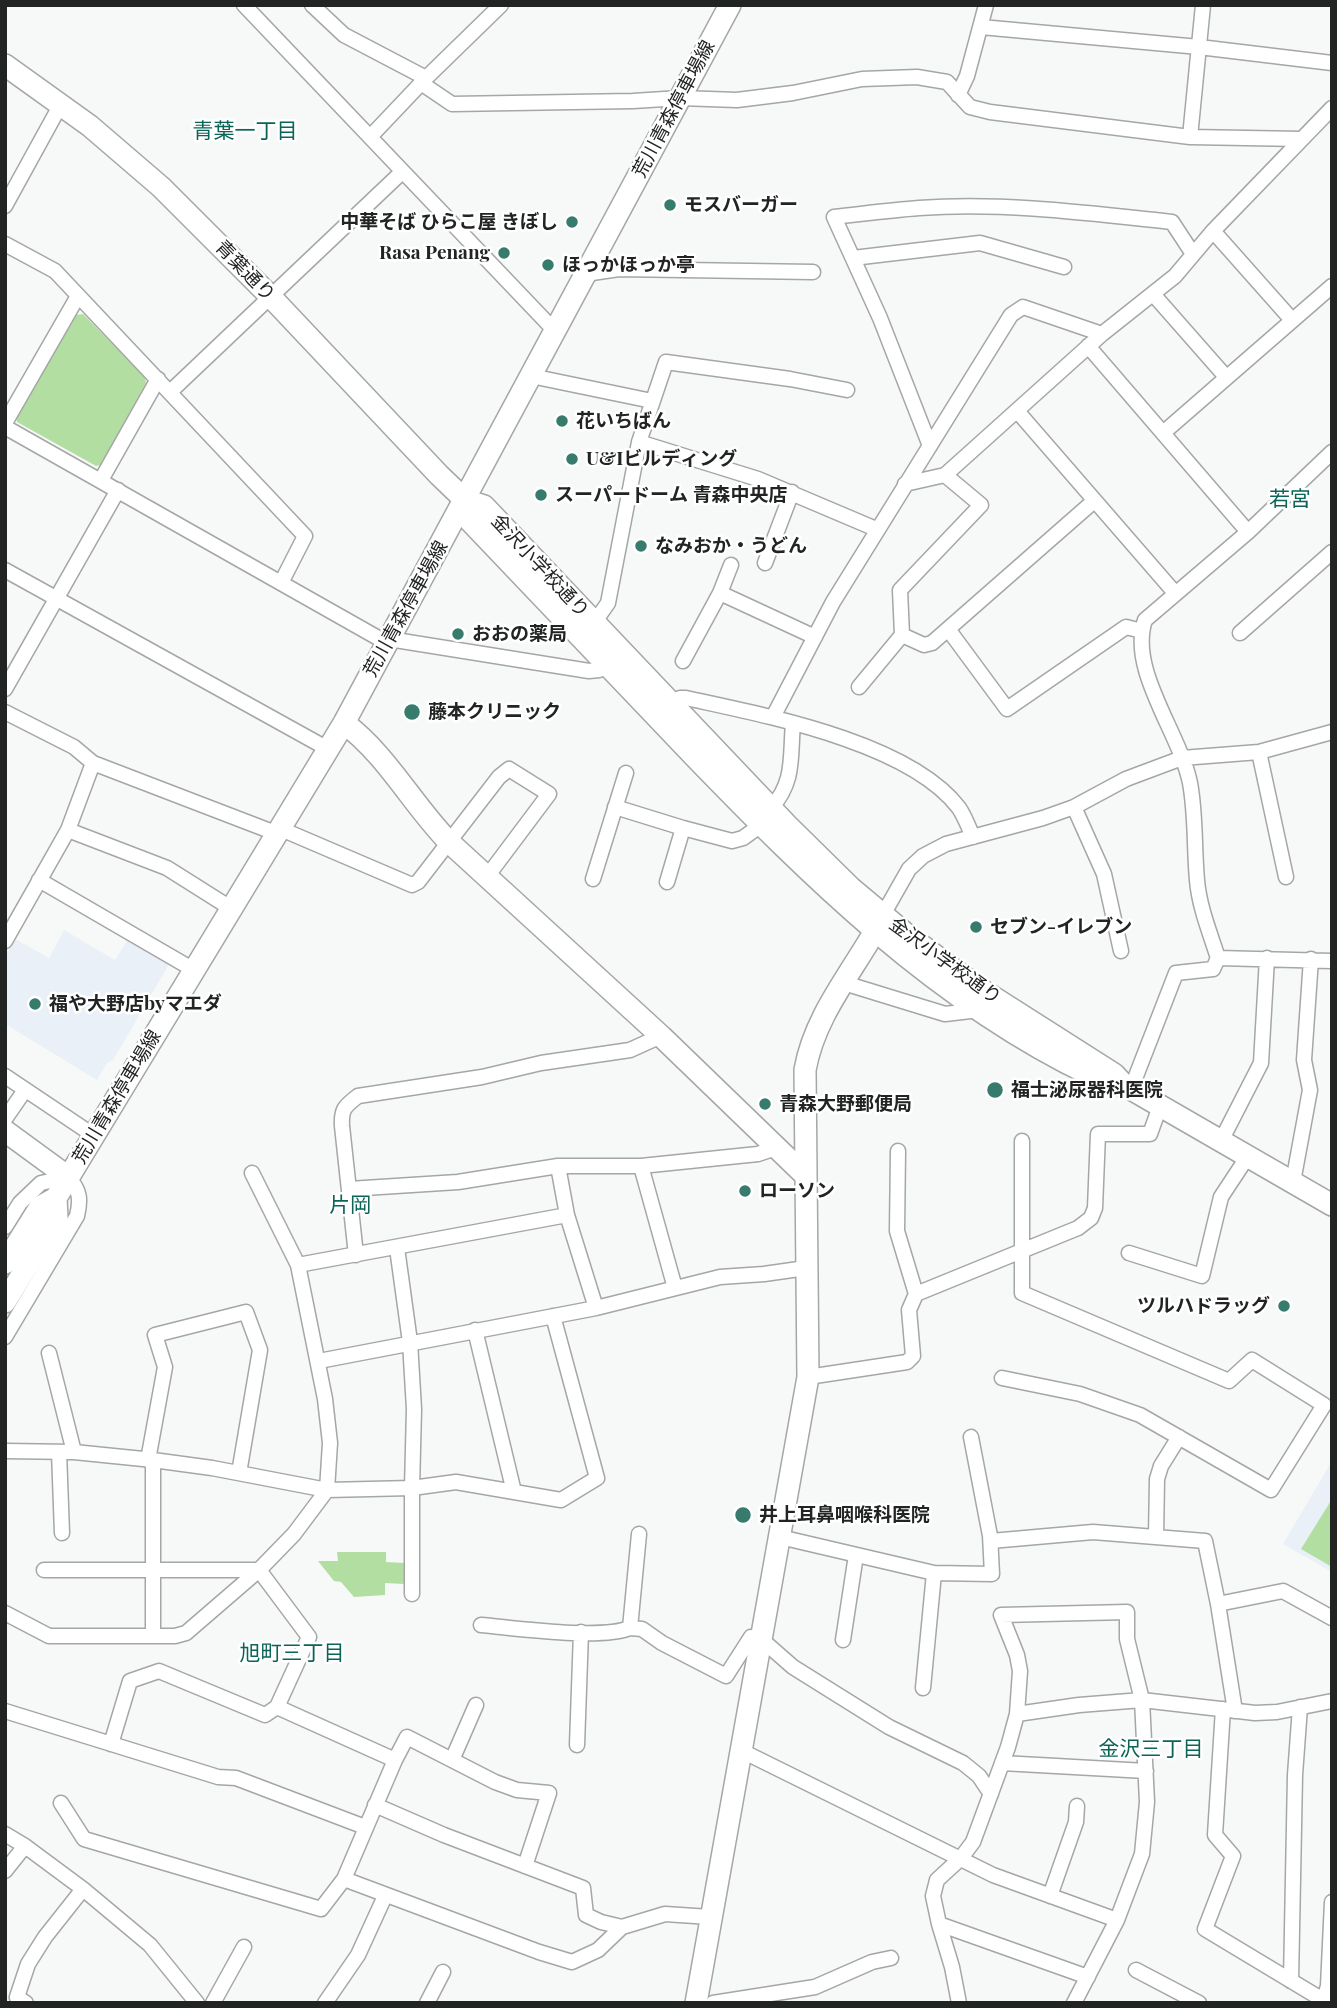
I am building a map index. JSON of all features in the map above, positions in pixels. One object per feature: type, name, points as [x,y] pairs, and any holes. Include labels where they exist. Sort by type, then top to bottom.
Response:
[{"type":"street","points":[[244,5],[555,331]]},
{"type":"street","points":[[312,5],[344,35],[424,80],[452,104],[680,98],[737,100],[793,93],[862,79],[917,77],[947,82],[965,103],[976,109],[1190,137],[1302,139]]},
{"type":"street","points":[[370,137],[501,5]]},
{"type":"street","name":"荒川青森停車場線","points":[[5,1263],[40,1207],[56,1198],[344,723],[730,5]]},
{"type":"street","points":[[958,95],[967,76],[986,5]]},
{"type":"street","points":[[1190,137],[1203,5]]},
{"type":"street","points":[[981,27],[1199,47],[1332,63]]},
{"type":"street","name":"青葉通り","points":[[5,65],[61,104],[152,178],[270,296],[465,500]]},
{"type":"street","points":[[5,206],[61,104]]},
{"type":"street","points":[[905,484],[945,475],[1018,412],[1088,346],[1175,276],[1213,231],[1332,108]]},
{"type":"street","points":[[170,392],[402,172]]},
{"type":"street","points":[[930,446],[880,318],[834,217],[920,208],[1014,207],[1171,222],[1193,254]]},
{"type":"street","points":[[1213,231],[1292,320]]},
{"type":"street","points":[[853,258],[980,243],[1064,267]]},
{"type":"street","points":[[5,244],[55,271],[305,536],[281,583]]},
{"type":"street","points":[[585,274],[619,269],[813,272]]},
{"type":"street","points":[[1163,433],[1332,286]]},
{"type":"street","points":[[1153,294],[1226,377]]},
{"type":"street","points":[[78,296],[5,425],[388,641],[589,671],[599,670],[607,665]]},
{"type":"street","points":[[773,718],[833,602],[876,529],[1011,315],[1023,307],[1102,334]]},
{"type":"street","points":[[1088,346],[1248,533]]},
{"type":"street","points":[[594,623],[608,603],[639,442],[666,362],[790,379],[847,390]]},
{"type":"street","points":[[531,376],[652,401]]},
{"type":"street","points":[[101,480],[158,379]]},
{"type":"street","points":[[1018,412],[1175,593]]},
{"type":"street","points":[[639,442],[758,479],[876,529]]},
{"type":"street","points":[[1129,1088],[1176,973],[1213,969],[1219,958],[1208,929],[1197,881],[1190,784],[1143,662],[1142,631],[1146,620],[1248,533],[1332,452]]},
{"type":"street","points":[[859,687],[902,635],[900,590],[981,505],[945,475]]},
{"type":"street","points":[[5,689],[118,490]]},
{"type":"street","points":[[765,562],[792,492]]},
{"type":"street","name":"金沢小学校通り","points":[[465,500],[484,506],[670,703],[815,878],[1005,1006],[1114,1074],[1129,1088],[1332,1205]]},
{"type":"street","name":"金沢小学校通り","points":[[465,500],[470,521],[607,665],[766,817]]},
{"type":"street","points":[[902,635],[924,645],[932,643],[1094,501]]},
{"type":"street","points":[[1240,633],[1332,552]]},
{"type":"street","points":[[683,661],[720,593],[731,565]]},
{"type":"street","points":[[5,570],[328,749]]},
{"type":"street","points":[[720,593],[814,637]]},
{"type":"street","points":[[948,629],[1007,709],[1126,627],[1142,631]]},
{"type":"street","points":[[670,703],[685,698],[793,723],[855,742],[888,757],[938,788],[960,809],[973,837]]},
{"type":"street","points":[[5,712],[74,747],[93,763],[412,885],[418,883],[499,777],[509,769],[549,794],[486,878]]},
{"type":"street","points":[[344,723],[364,738],[387,764],[418,809],[449,842],[661,1036],[806,1176]]},
{"type":"street","points":[[615,807],[732,841],[743,838],[766,817],[787,786],[793,723]]},
{"type":"street","points":[[696,2003],[808,1377],[804,1070],[808,1050],[824,1014],[904,876],[916,862],[946,844],[1074,807],[1126,779],[1182,758],[1259,752],[1332,732]]},
{"type":"street","points":[[1259,752],[1286,877]]},
{"type":"street","points":[[5,941],[68,830],[93,763]]},
{"type":"street","points":[[593,879],[626,773]]},
{"type":"street","points":[[1074,807],[1104,874],[1121,951]]},
{"type":"street","points":[[667,882],[683,828]]},
{"type":"street","points":[[68,830],[167,868],[232,909]]},
{"type":"street","points":[[39,880],[194,970]]},
{"type":"street","name":"金沢小学校通り","points":[[879,923],[979,1010],[1077,1068],[1110,1083],[1129,1088]]},
{"type":"street","points":[[1219,958],[1332,961]]},
{"type":"street","points":[[1221,1141],[1261,1063],[1267,958]]},
{"type":"street","points":[[1293,1182],[1310,1090],[1304,1060],[1311,960]]},
{"type":"street","points":[[844,983],[945,1014],[979,1010]]},
{"type":"street","points":[[356,1255],[341,1112],[344,1106],[358,1097],[482,1077],[541,1063],[618,1053],[661,1036]]},
{"type":"street","points":[[5,1076],[93,1135]]},
{"type":"street","points":[[5,1119],[25,1090]]},
{"type":"street","points":[[916,1294],[1079,1228],[1091,1218],[1095,1208],[1098,1134],[1150,1134],[1160,1106]]},
{"type":"street","points":[[5,1130],[68,1177],[77,1187],[81,1200],[77,1216],[5,1338]]},
{"type":"street","points":[[1002,1378],[1080,1394],[1140,1415],[1271,1490],[1324,1405],[1252,1360],[1229,1381],[1022,1293],[1022,1141]]},
{"type":"street","points":[[349,1189],[458,1182],[558,1166],[641,1166],[758,1154],[776,1148]]},
{"type":"street","points":[[808,1377],[907,1362],[913,1356],[909,1310],[916,1294],[897,1231],[898,1150]]},
{"type":"street","points":[[1129,1253],[1202,1276],[1220,1197],[1248,1156]]},
{"type":"street","points":[[558,1166],[567,1214],[596,1308]]},
{"type":"street","points":[[641,1166],[676,1288]]},
{"type":"street","points":[[5,1613],[49,1636],[175,1636],[194,1628],[259,1570],[294,1534],[327,1490],[330,1443],[319,1361],[298,1265],[251,1173]]},
{"type":"street","points":[[5,1227],[20,1203],[41,1183],[68,1177]]},
{"type":"street","name":"荒川青森停車場線","points":[[5,1302],[57,1218],[56,1198]]},
{"type":"street","points":[[298,1265],[567,1214]]},
{"type":"street","points":[[397,1248],[410,1342],[414,1409],[412,1594]]},
{"type":"street","points":[[319,1361],[596,1308],[720,1277],[806,1268]]},
{"type":"street","points":[[153,1635],[151,1460],[165,1367],[155,1335],[247,1312],[260,1350],[239,1473]]},
{"type":"street","points":[[5,1451],[67,1452],[151,1460],[327,1490],[412,1488],[456,1482],[561,1500],[597,1478],[553,1316]]},
{"type":"street","points":[[475,1330],[514,1492]]},
{"type":"street","points":[[49,1353],[67,1452],[62,1533]]},
{"type":"street","points":[[971,1437],[991,1541],[1093,1532],[1205,1541],[1218,1604],[1229,1710],[1215,1835],[1233,1856],[1205,1929],[1323,2002],[1328,1986],[1332,1902]]},
{"type":"street","points":[[1156,1537],[1157,1479],[1161,1466],[1179,1437]]},
{"type":"street","points":[[630,1628],[639,1534]]},
{"type":"street","points":[[780,1537],[934,1573],[992,1574],[990,1535]]},
{"type":"street","points":[[843,1640],[856,1555]]},
{"type":"street","points":[[44,1570],[259,1570]]},
{"type":"street","points":[[111,1744],[130,1681],[159,1671],[265,1715],[277,1707],[309,1637],[259,1570]]},
{"type":"street","points":[[923,1688],[934,1573]]},
{"type":"street","points":[[1218,1604],[1283,1591],[1332,1618]]},
{"type":"street","points":[[959,2003],[953,1968],[933,1896],[936,1880],[961,1858],[973,1842],[1017,1714],[1020,1671],[1017,1655],[1001,1615],[1127,1612],[1128,1639],[1142,1700],[1147,1802],[1142,1854],[1117,1920],[1074,2003]]},
{"type":"street","points":[[481,1625],[619,1633],[630,1628],[642,1629],[662,1643],[726,1676],[751,1637],[761,1639],[793,1667],[889,1727],[963,1763],[979,1776],[991,1794]]},
{"type":"street","points":[[576,1745],[580,1632]]},
{"type":"street","points":[[1017,1714],[1142,1700],[1255,1713],[1332,1701]]},
{"type":"street","points":[[452,1760],[476,1706]]},
{"type":"street","points":[[277,1707],[395,1760]]},
{"type":"street","points":[[1291,1981],[1295,1775],[1300,1707]]},
{"type":"street","points":[[5,1711],[218,1777],[236,1778],[365,1826]]},
{"type":"street","points":[[61,1803],[84,1839],[321,1909],[344,1879],[365,1826],[407,1737],[517,1790],[549,1793],[525,1866]]},
{"type":"street","points":[[742,1751],[993,1875],[1117,1920]]},
{"type":"street","points":[[1002,1763],[1146,1772]]},
{"type":"street","points":[[375,1805],[444,1835],[583,1888],[586,1915],[622,1927]]},
{"type":"street","points":[[1050,1896],[1076,1822],[1076,1805]]},
{"type":"street","points":[[5,1834],[83,1889],[150,1945],[197,2003]]},
{"type":"street","points":[[5,1871],[25,1846]]},
{"type":"street","points":[[344,1879],[572,1962],[598,1950],[622,1927],[665,1914],[710,1917]]},
{"type":"street","points":[[26,2003],[17,1997],[28,1964],[45,1937],[83,1889]]},
{"type":"street","points":[[325,2003],[358,1955],[385,1896]]},
{"type":"street","points":[[939,1924],[1087,1977]]},
{"type":"street","points":[[213,2003],[244,1947]]},
{"type":"street","points":[[713,2003],[815,1987],[873,1962],[891,1958]]},
{"type":"street","points":[[1136,1970],[1199,2003]]},
{"type":"street","points":[[427,2003],[443,1972]]},
{"type":"shaded area","points":[[64,930],[115,960],[129,938],[168,961],[168,966],[113,1060],[107,1063],[97,1080],[5,1024],[5,951],[8,952],[15,939],[49,958]]},
{"type":"shaded area","points":[[1332,1461],[1332,1572],[1283,1544]]},
{"type":"green space","points":[[83,314],[145,377],[146,383],[101,465],[96,466],[17,422],[16,418],[75,315]]},
{"type":"green space","points":[[1332,1499],[1332,1567],[1301,1549]]},
{"type":"green space","points":[[337,1552],[386,1552],[386,1562],[405,1563],[404,1584],[385,1583],[385,1595],[354,1597],[341,1582],[334,1581],[318,1561],[338,1561]]},
{"type":"place","name":"モスバーガー","points":[[670,205]]},
{"type":"place","name":"中華そば ひらこ屋 きぼし","points":[[572,222]]},
{"type":"place","name":"Rasa Penang","points":[[504,253]]},
{"type":"place","name":"ほっかほっか亭","points":[[548,265]]},
{"type":"place","name":"花いちばん","points":[[562,421]]},
{"type":"place","name":"U&Iビルディング","points":[[572,459]]},
{"type":"place","name":"スーパードーム 青森中央店","points":[[541,495]]},
{"type":"place","name":"なみおか・うどん","points":[[641,546]]},
{"type":"place","name":"おおの薬局","points":[[458,634]]},
{"type":"place","name":"藤本クリニック","points":[[412,712]]},
{"type":"place","name":"セブン-イレブン","points":[[976,927]]},
{"type":"place","name":"福や大野店byマエダ","points":[[35,1004]]},
{"type":"place","name":"福士泌尿器科医院","points":[[995,1090]]},
{"type":"place","name":"青森大野郵便局","points":[[765,1104]]},
{"type":"place","name":"ローソン","points":[[745,1191]]},
{"type":"place","name":"ツルハドラッグ","points":[[1284,1306]]},
{"type":"place","name":"井上耳鼻咽喉科医院","points":[[743,1515]]},
{"type":"district","name":"青葉一丁目","points":[[245,131]]},
{"type":"district","name":"若宮","points":[[1290,499]]},
{"type":"district","name":"片岡","points":[[350,1205]]},
{"type":"district","name":"旭町三丁目","points":[[292,1653]]},
{"type":"district","name":"金沢三丁目","points":[[1151,1749]]}]
